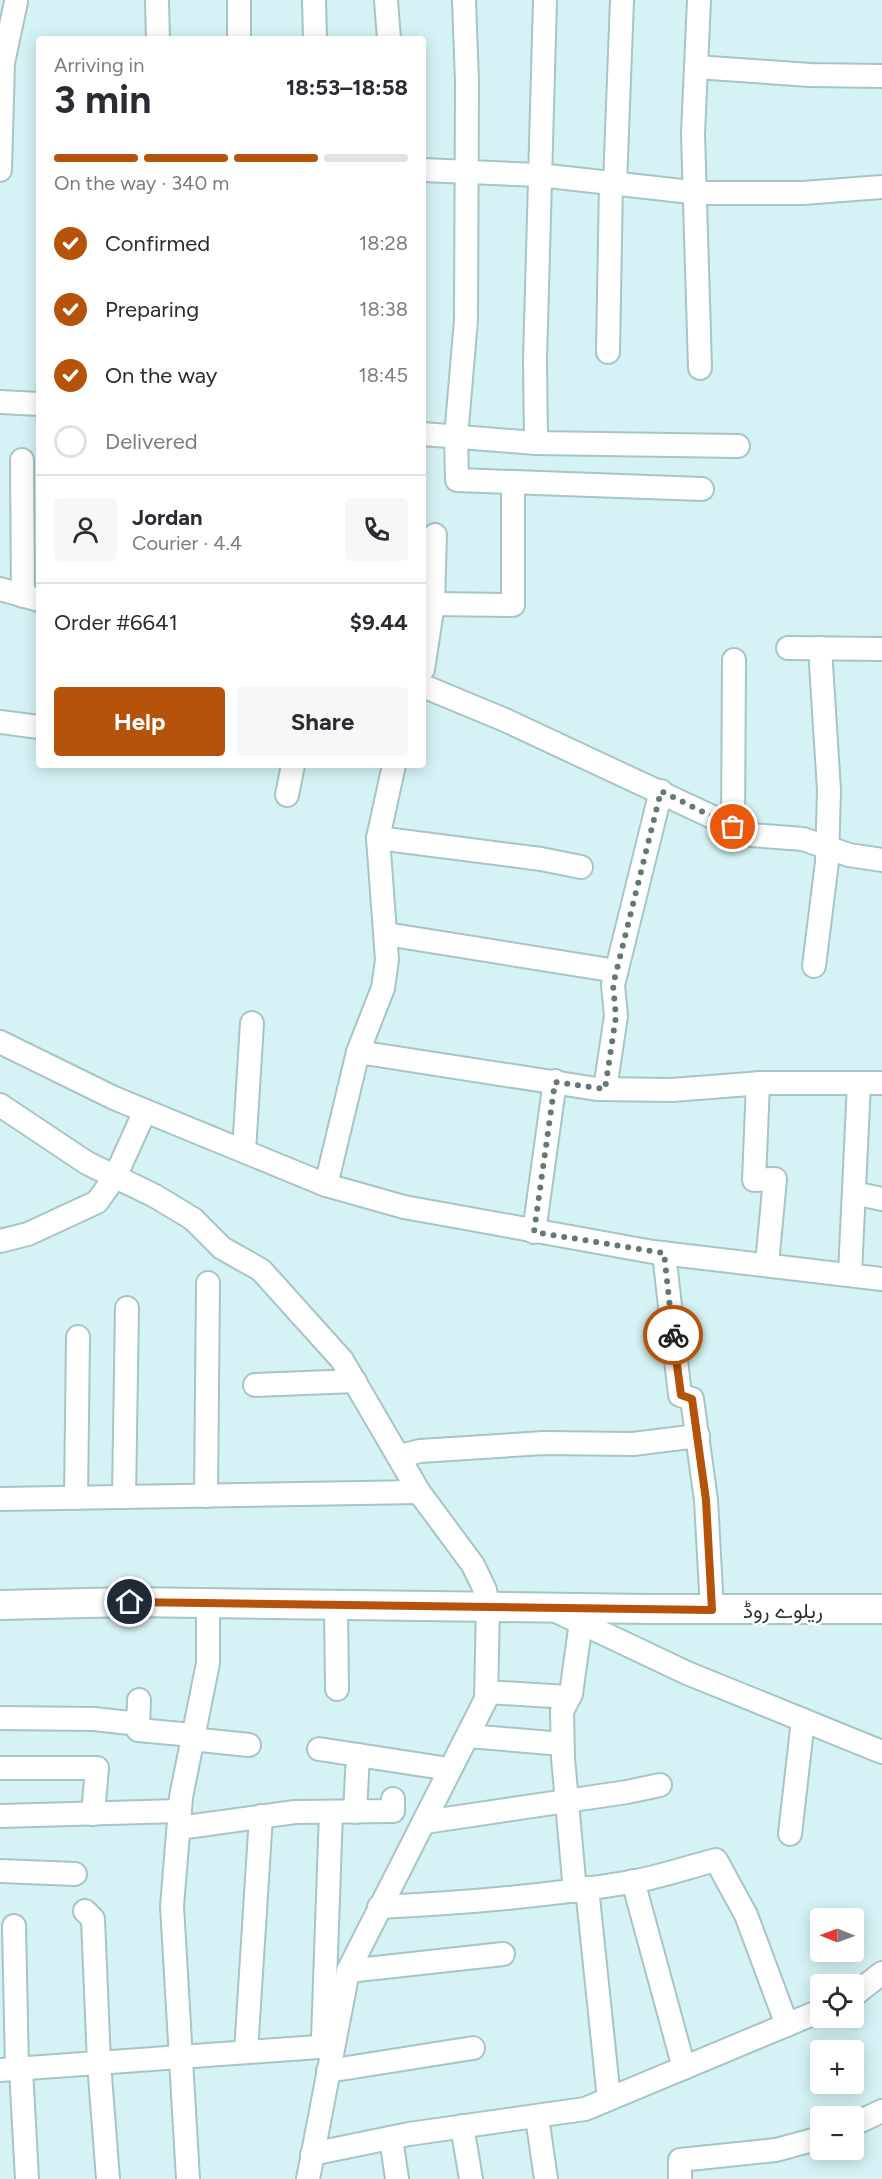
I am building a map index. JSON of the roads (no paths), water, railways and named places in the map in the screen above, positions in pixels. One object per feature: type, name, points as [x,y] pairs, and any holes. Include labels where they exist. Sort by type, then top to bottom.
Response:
[{"type":"main road","name":"ریلوے روڈ","points":[[0,1605],[130,1602],[712,1610],[882,1609]]},
{"type":"street","points":[[157,0],[158,36]]},
{"type":"street","points":[[238,0],[239,36]]},
{"type":"street","points":[[314,0],[315,36]]},
{"type":"street","points":[[386,0],[389,36]]},
{"type":"street","points":[[464,0],[467,82],[466,320],[456,437],[457,480],[702,489]]},
{"type":"street","points":[[536,443],[539,175],[545,0]]},
{"type":"street","points":[[608,352],[622,0]]},
{"type":"street","points":[[699,0],[693,134],[700,368]]},
{"type":"street","points":[[0,170],[3,63],[17,3]]},
{"type":"street","points":[[696,67],[810,75],[882,76]]},
{"type":"street","points":[[426,170],[539,175],[694,193],[803,193],[882,187]]},
{"type":"street","points":[[0,402],[36,404]]},
{"type":"street","points":[[426,434],[536,443],[738,446]]},
{"type":"street","points":[[0,590],[31,598],[22,460]]},
{"type":"street","points":[[433,604],[513,605],[513,483]]},
{"type":"street","points":[[426,650],[433,604],[431,545]]},
{"type":"street","points":[[788,648],[882,649]]},
{"type":"street","points":[[814,966],[827,846],[829,790],[820,648]]},
{"type":"street","points":[[733,827],[734,660]]},
{"type":"street","points":[[426,687],[505,720],[751,835],[803,839],[849,855],[882,860]]},
{"type":"street","points":[[0,722],[36,728]]},
{"type":"street","points":[[287,795],[292,768]]},
{"type":"street","points":[[326,1185],[358,1052],[383,988],[387,960],[378,838],[393,768]]},
{"type":"street","points":[[605,1089],[616,1016],[613,985],[661,791]]},
{"type":"street","points":[[378,838],[542,859],[581,867]]},
{"type":"street","points":[[386,934],[616,971]]},
{"type":"street","points":[[244,1151],[252,1023]]},
{"type":"street","points":[[0,1042],[145,1111],[326,1185],[404,1207],[534,1232],[664,1253],[882,1279]]},
{"type":"street","points":[[358,1052],[512,1077],[605,1089],[672,1090],[758,1083],[882,1083]]},
{"type":"street","points":[[534,1232],[555,1082]]},
{"type":"street","points":[[758,1083],[754,1180],[775,1179],[767,1264]]},
{"type":"street","points":[[850,1274],[859,1083]]},
{"type":"street","points":[[0,1105],[87,1163],[155,1196],[193,1219],[222,1248],[261,1270],[342,1360],[419,1492],[473,1565],[485,1590],[488,1606],[486,1699],[348,1971],[328,2046]]},
{"type":"street","points":[[0,1241],[28,1234],[97,1202],[115,1177],[145,1111]]},
{"type":"street","points":[[854,1193],[882,1199]]},
{"type":"street","points":[[664,1253],[681,1395],[692,1399],[698,1436],[706,1500],[712,1610]]},
{"type":"street","points":[[206,1496],[208,1283]]},
{"type":"street","points":[[124,1497],[127,1308]]},
{"type":"street","points":[[76,1498],[78,1337]]},
{"type":"street","points":[[255,1385],[356,1381]]},
{"type":"street","points":[[400,1456],[420,1451],[544,1443],[633,1444],[698,1436]]},
{"type":"street","points":[[0,1499],[419,1492]]},
{"type":"street","points":[[188,2179],[178,2057],[172,1906],[180,1820],[192,1737],[208,1663],[208,1604]]},
{"type":"street","points":[[336,1605],[337,1689]]},
{"type":"street","points":[[547,1607],[687,1673],[882,1752]]},
{"type":"street","points":[[581,1622],[575,1672],[562,1711],[562,1744],[567,1800],[609,2099]]},
{"type":"street","points":[[486,1692],[568,1697]]},
{"type":"street","points":[[139,1700],[138,1730],[249,1745]]},
{"type":"street","points":[[0,1718],[94,1719],[139,1724]]},
{"type":"street","points":[[790,1834],[802,1720]]},
{"type":"street","points":[[468,1736],[562,1744]]},
{"type":"street","points":[[319,1749],[449,1769]]},
{"type":"street","points":[[355,1812],[358,1755]]},
{"type":"street","points":[[0,1768],[97,1768],[93,1814]]},
{"type":"street","points":[[425,1822],[660,1785]]},
{"type":"street","points":[[0,1816],[93,1814],[180,1820],[295,1812],[393,1811],[393,1799]]},
{"type":"street","points":[[308,2179],[327,2071],[331,1812]]},
{"type":"street","points":[[246,2052],[261,1816]]},
{"type":"street","points":[[379,1907],[463,1903],[581,1890],[633,1881],[716,1860],[746,1915],[787,2025]]},
{"type":"street","points":[[0,1872],[75,1874]]},
{"type":"street","points":[[633,1881],[684,2068]]},
{"type":"street","points":[[85,1911],[93,1919],[99,2063],[108,2179]]},
{"type":"street","points":[[14,1926],[13,2069],[27,2179]]},
{"type":"street","points":[[348,1971],[503,1954]]},
{"type":"street","points":[[864,1987],[882,1973]]},
{"type":"street","points":[[312,2154],[462,2126],[585,2109],[810,2015]]},
{"type":"street","points":[[13,2069],[328,2046]]},
{"type":"street","points":[[327,2071],[473,2048]]},
{"type":"street","points":[[864,2119],[882,2111]]},
{"type":"street","points":[[537,2117],[546,2179]]},
{"type":"street","points":[[462,2126],[471,2179]]},
{"type":"street","points":[[391,2138],[397,2179]]},
{"type":"street","points":[[680,2179],[680,2160],[776,2150],[810,2141]]}]
